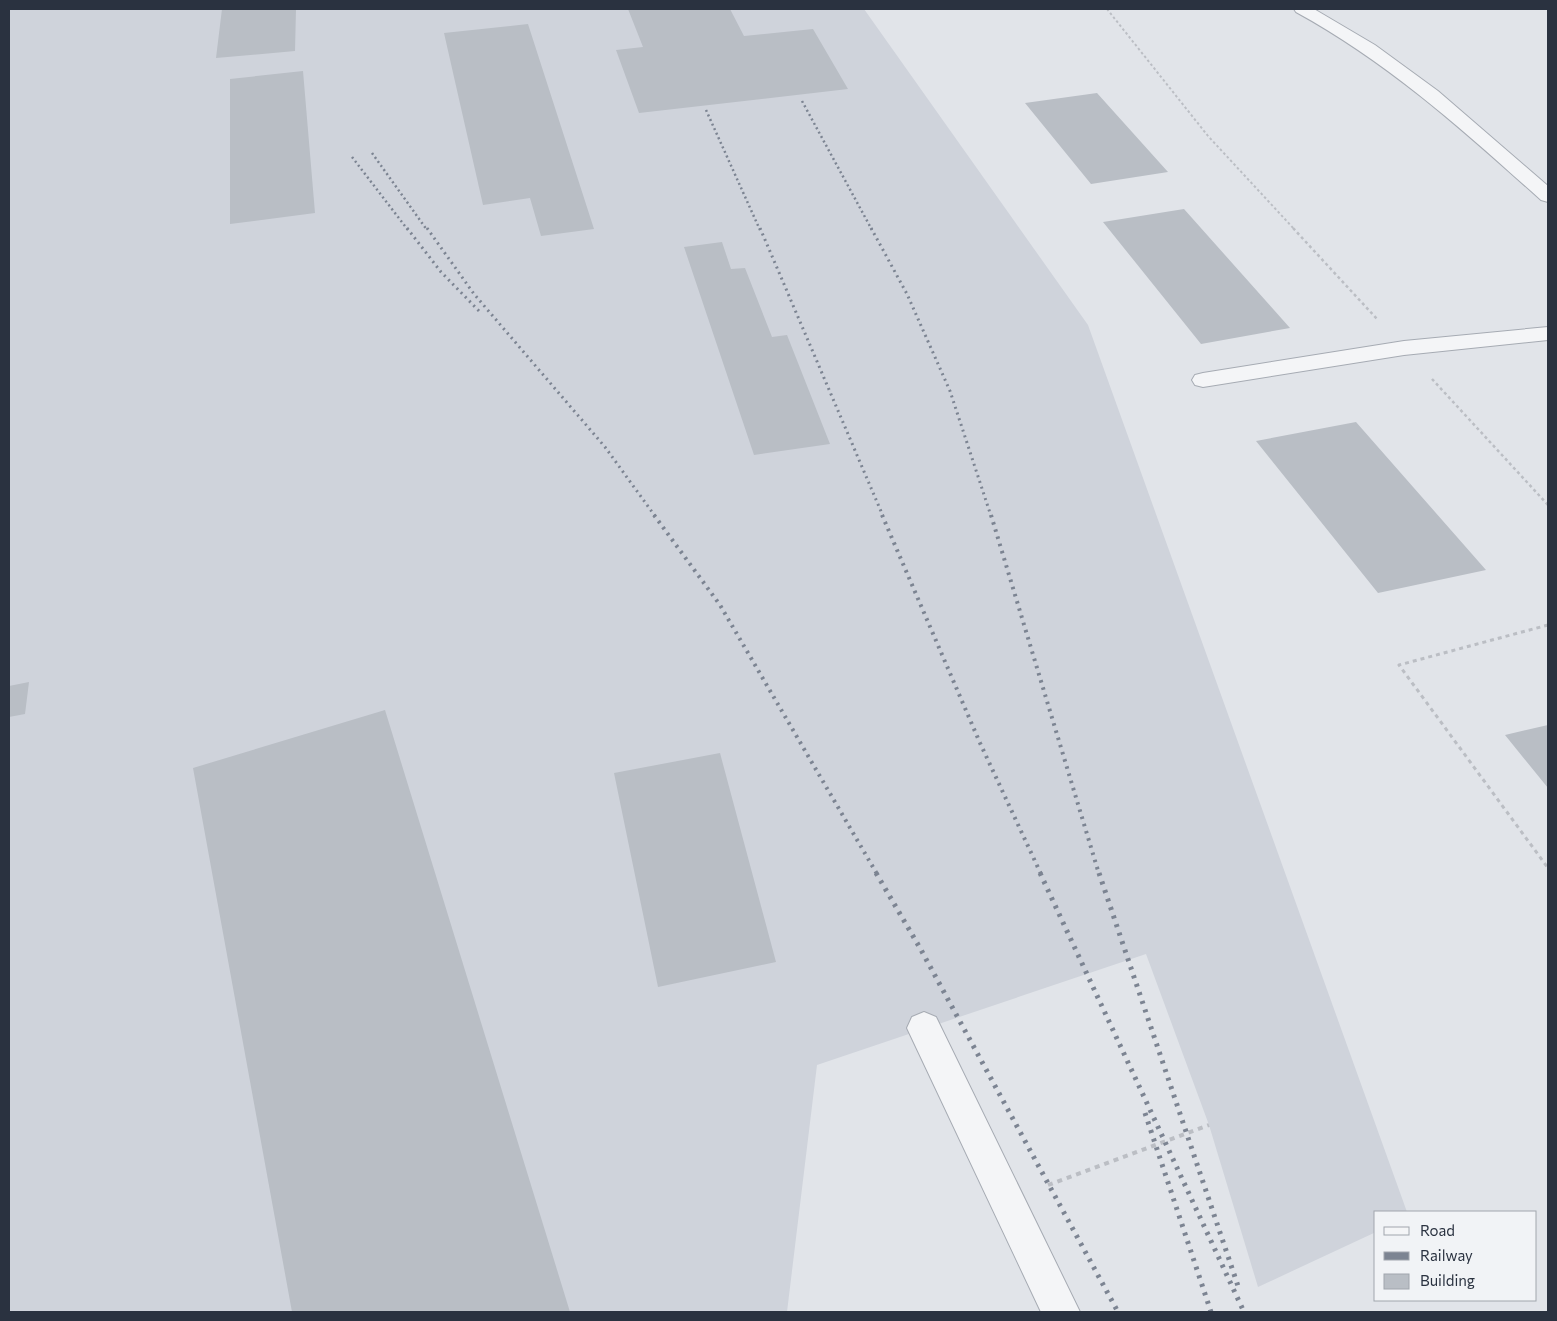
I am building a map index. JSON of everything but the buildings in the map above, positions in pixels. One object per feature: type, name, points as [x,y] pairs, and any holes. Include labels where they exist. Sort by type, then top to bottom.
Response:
[{"type":"street","points":[[1302,9],[1340,28],[1428,90],[1548,196]]},
{"type":"street","points":[[1203,380],[1404,348],[1548,333]]},
{"type":"street","points":[[924,1028],[1061,1312]]},
{"type":"path","points":[[1106,9],[1208,136],[1283,214],[1499,454],[1548,505]]},
{"type":"path","points":[[1548,625],[1399,665],[1548,868]]},
{"type":"path","points":[[1006,1200],[1209,1125]]},
{"type":"shaded area","points":[[9,9],[864,9],[1088,325],[1407,1211],[1374,1211],[1374,1233],[1258,1287],[1209,1125],[1146,954],[817,1065],[787,1312],[9,1312]]},
{"type":"railway","points":[[802,101],[872,230]]},
{"type":"railway","points":[[706,110],[760,230]]},
{"type":"railway","points":[[372,153],[427,230]]},
{"type":"railway","points":[[352,157],[408,230]]},
{"type":"railway","points":[[407,228],[441,272],[481,313]]},
{"type":"railway","points":[[427,228],[474,294],[605,447],[655,516]]},
{"type":"railway","points":[[760,228],[883,516]]},
{"type":"railway","points":[[871,228],[907,294],[950,391],[991,516]]},
{"type":"railway","points":[[654,515],[720,605],[877,874]]},
{"type":"railway","points":[[882,515],[980,743],[1041,874]]},
{"type":"railway","points":[[991,515],[1099,874]]},
{"type":"railway","points":[[876,873],[920,948],[1118,1312]]},
{"type":"railway","points":[[1040,873],[1244,1312]]},
{"type":"railway","points":[[1099,873],[1238,1286]]},
{"type":"railway","points":[[1145,1113],[1211,1312]]}]
